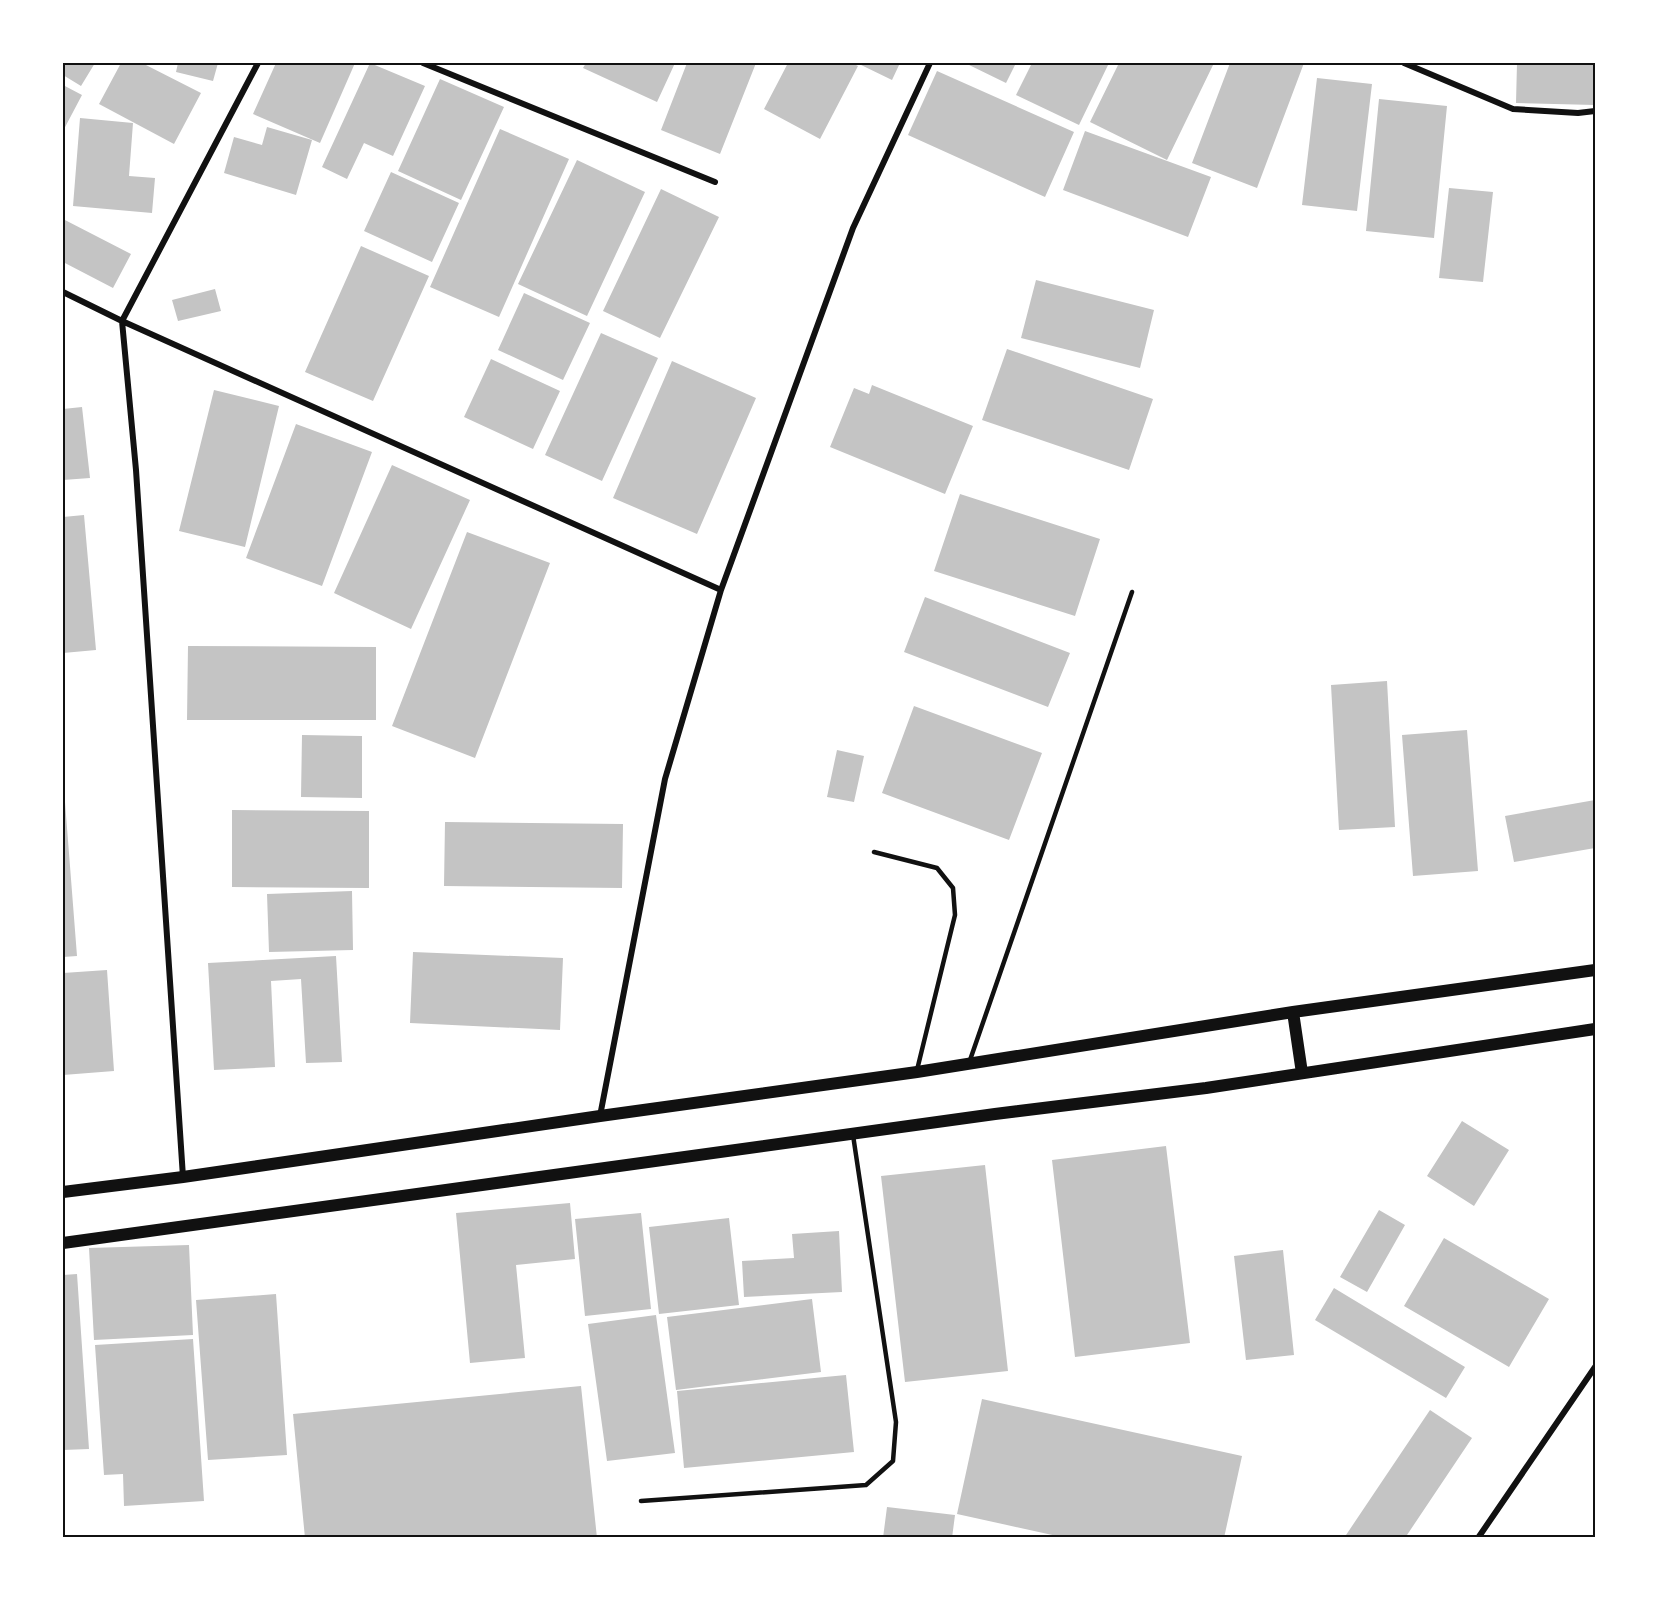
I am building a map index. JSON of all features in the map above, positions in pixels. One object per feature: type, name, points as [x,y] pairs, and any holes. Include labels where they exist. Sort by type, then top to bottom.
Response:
[{"type":"main road","points":[[63,1192],[183,1177],[916,1072],[1293,1012],[1595,970]]},
{"type":"main road","points":[[1293,1012],[1302,1073]]},
{"type":"main road","points":[[63,1243],[1302,1073],[1595,1029]]},
{"type":"street","points":[[183,1177],[136,482],[122,321],[258,63]]},
{"type":"street","points":[[423,63],[715,182]]},
{"type":"street","points":[[600,1116],[665,779],[721,590],[853,228],[930,63]]},
{"type":"street","points":[[1404,63],[1513,109],[1578,113],[1595,111]]},
{"type":"street","points":[[63,292],[122,321],[721,590]]},
{"type":"street","points":[[1478,1538],[1595,1367]]},
{"type":"lane","points":[[969,1063],[1132,592]]},
{"type":"lane","points":[[874,852],[938,868],[953,888],[955,915],[916,1072]]},
{"type":"lane","points":[[641,1501],[866,1485],[893,1461],[896,1422],[853,1134]]},
{"type":"building","points":[[63,63],[95,63],[81,86],[63,75]]},
{"type":"building","points":[[121,63],[142,63],[201,93],[174,144],[99,104]]},
{"type":"building","points":[[178,63],[218,63],[213,81],[176,72]]},
{"type":"building","points":[[276,63],[355,63],[320,143],[253,114]]},
{"type":"building","points":[[370,63],[425,86],[393,156],[364,143],[347,179],[322,167]]},
{"type":"building","points":[[586,63],[675,63],[657,102],[583,68]]},
{"type":"building","points":[[687,63],[756,63],[720,154],[661,130]]},
{"type":"building","points":[[788,63],[852,63],[858,66],[820,139],[764,109]]},
{"type":"building","points":[[857,63],[900,63],[892,80]]},
{"type":"building","points":[[965,63],[1016,63],[1006,83]]},
{"type":"building","points":[[1032,63],[1109,63],[1079,125],[1016,95]]},
{"type":"building","points":[[1119,63],[1214,63],[1167,160],[1090,122]]},
{"type":"building","points":[[1230,63],[1304,63],[1257,188],[1192,163]]},
{"type":"building","points":[[1517,63],[1595,64],[1595,105],[1516,103]]},
{"type":"building","points":[[937,71],[1074,132],[1045,197],[908,135]]},
{"type":"building","points":[[1317,78],[1372,84],[1357,211],[1302,205]]},
{"type":"building","points":[[440,79],[504,107],[461,200],[398,171]]},
{"type":"building","points":[[63,85],[82,95],[63,131]]},
{"type":"building","points":[[1379,99],[1447,106],[1434,238],[1366,231]]},
{"type":"building","points":[[80,118],[133,123],[129,176],[155,178],[152,213],[73,206]]},
{"type":"building","points":[[267,127],[312,140],[296,195],[224,173],[234,137],[262,145]]},
{"type":"building","points":[[500,129],[569,159],[499,317],[430,287]]},
{"type":"building","points":[[1085,131],[1211,177],[1188,237],[1063,190]]},
{"type":"building","points":[[577,160],[645,192],[587,316],[518,284]]},
{"type":"building","points":[[391,172],[459,203],[432,262],[364,231]]},
{"type":"building","points":[[1449,188],[1493,192],[1483,282],[1439,278]]},
{"type":"building","points":[[661,189],[719,217],[660,338],[603,311]]},
{"type":"building","points":[[63,219],[131,254],[113,288],[63,262]]},
{"type":"building","points":[[361,246],[429,276],[373,401],[305,372]]},
{"type":"building","points":[[1036,280],[1154,310],[1140,368],[1021,338]]},
{"type":"building","points":[[215,289],[221,311],[178,321],[172,300]]},
{"type":"building","points":[[524,293],[590,323],[563,380],[498,350]]},
{"type":"building","points":[[601,333],[658,358],[602,481],[545,455]]},
{"type":"building","points":[[1007,349],[1153,399],[1129,470],[982,420]]},
{"type":"building","points":[[491,359],[560,391],[533,449],[464,417]]},
{"type":"building","points":[[672,361],[756,398],[697,534],[613,498]]},
{"type":"building","points":[[872,385],[973,426],[945,494],[830,447],[854,388],[869,394]]},
{"type":"building","points":[[214,390],[279,406],[245,547],[179,531]]},
{"type":"building","points":[[82,407],[90,478],[63,480],[63,409]]},
{"type":"building","points":[[296,424],[372,452],[322,586],[246,558]]},
{"type":"building","points":[[392,465],[470,500],[411,629],[334,593]]},
{"type":"building","points":[[960,494],[1100,539],[1075,616],[934,571]]},
{"type":"building","points":[[84,515],[96,650],[63,653],[63,517]]},
{"type":"building","points":[[467,532],[550,563],[475,758],[392,726]]},
{"type":"building","points":[[925,597],[1070,653],[1048,707],[904,652]]},
{"type":"building","points":[[188,646],[376,647],[376,720],[187,720]]},
{"type":"building","points":[[1387,681],[1395,827],[1339,830],[1331,685]]},
{"type":"building","points":[[914,706],[1042,753],[1009,840],[882,793]]},
{"type":"building","points":[[1467,730],[1478,871],[1413,876],[1402,735]]},
{"type":"building","points":[[302,735],[362,736],[362,798],[301,797]]},
{"type":"building","points":[[837,750],[864,756],[854,802],[827,797]]},
{"type":"building","points":[[1595,800],[1595,848],[1514,862],[1505,816]]},
{"type":"building","points":[[63,802],[65,802],[77,956],[63,957]]},
{"type":"building","points":[[232,810],[369,811],[369,888],[232,887]]},
{"type":"building","points":[[445,822],[623,824],[622,888],[444,886]]},
{"type":"building","points":[[352,891],[353,950],[269,952],[267,894]]},
{"type":"building","points":[[413,952],[563,958],[560,1030],[410,1023]]},
{"type":"building","points":[[336,956],[342,1062],[306,1063],[301,979],[271,981],[275,1067],[214,1070],[208,963]]},
{"type":"building","points":[[107,970],[114,1071],[63,1075],[63,973]]},
{"type":"building","points":[[1462,1121],[1509,1150],[1474,1206],[1427,1176]]},
{"type":"building","points":[[1166,1146],[1190,1343],[1075,1357],[1052,1160]]},
{"type":"building","points":[[985,1165],[1008,1371],[905,1382],[881,1176]]},
{"type":"building","points":[[570,1203],[575,1259],[516,1265],[525,1358],[470,1363],[456,1213]]},
{"type":"building","points":[[1379,1210],[1405,1225],[1367,1292],[1340,1277]]},
{"type":"building","points":[[641,1213],[651,1309],[585,1316],[575,1219]]},
{"type":"building","points":[[729,1218],[739,1305],[659,1314],[649,1227]]},
{"type":"building","points":[[839,1231],[842,1292],[744,1297],[742,1261],[794,1258],[792,1234]]},
{"type":"building","points":[[1444,1238],[1549,1299],[1509,1367],[1404,1306]]},
{"type":"building","points":[[189,1245],[193,1335],[94,1340],[89,1248]]},
{"type":"building","points":[[1283,1250],[1294,1355],[1246,1360],[1234,1256]]},
{"type":"building","points":[[77,1274],[89,1449],[63,1450],[63,1275]]},
{"type":"building","points":[[1334,1288],[1465,1367],[1446,1398],[1315,1320]]},
{"type":"building","points":[[276,1294],[287,1455],[208,1460],[196,1300]]},
{"type":"building","points":[[812,1299],[821,1372],[676,1390],[667,1317]]},
{"type":"building","points":[[656,1315],[675,1453],[607,1461],[588,1324]]},
{"type":"building","points":[[193,1339],[204,1501],[124,1506],[123,1474],[104,1475],[95,1345]]},
{"type":"building","points":[[846,1375],[854,1452],[684,1468],[677,1391]]},
{"type":"building","points":[[581,1386],[597,1538],[305,1538],[293,1414]]},
{"type":"building","points":[[982,1399],[1242,1456],[1224,1538],[1066,1538],[957,1514]]},
{"type":"building","points":[[1430,1410],[1472,1438],[1405,1538],[1344,1538]]},
{"type":"building","points":[[887,1507],[955,1515],[952,1538],[883,1538]]}]
